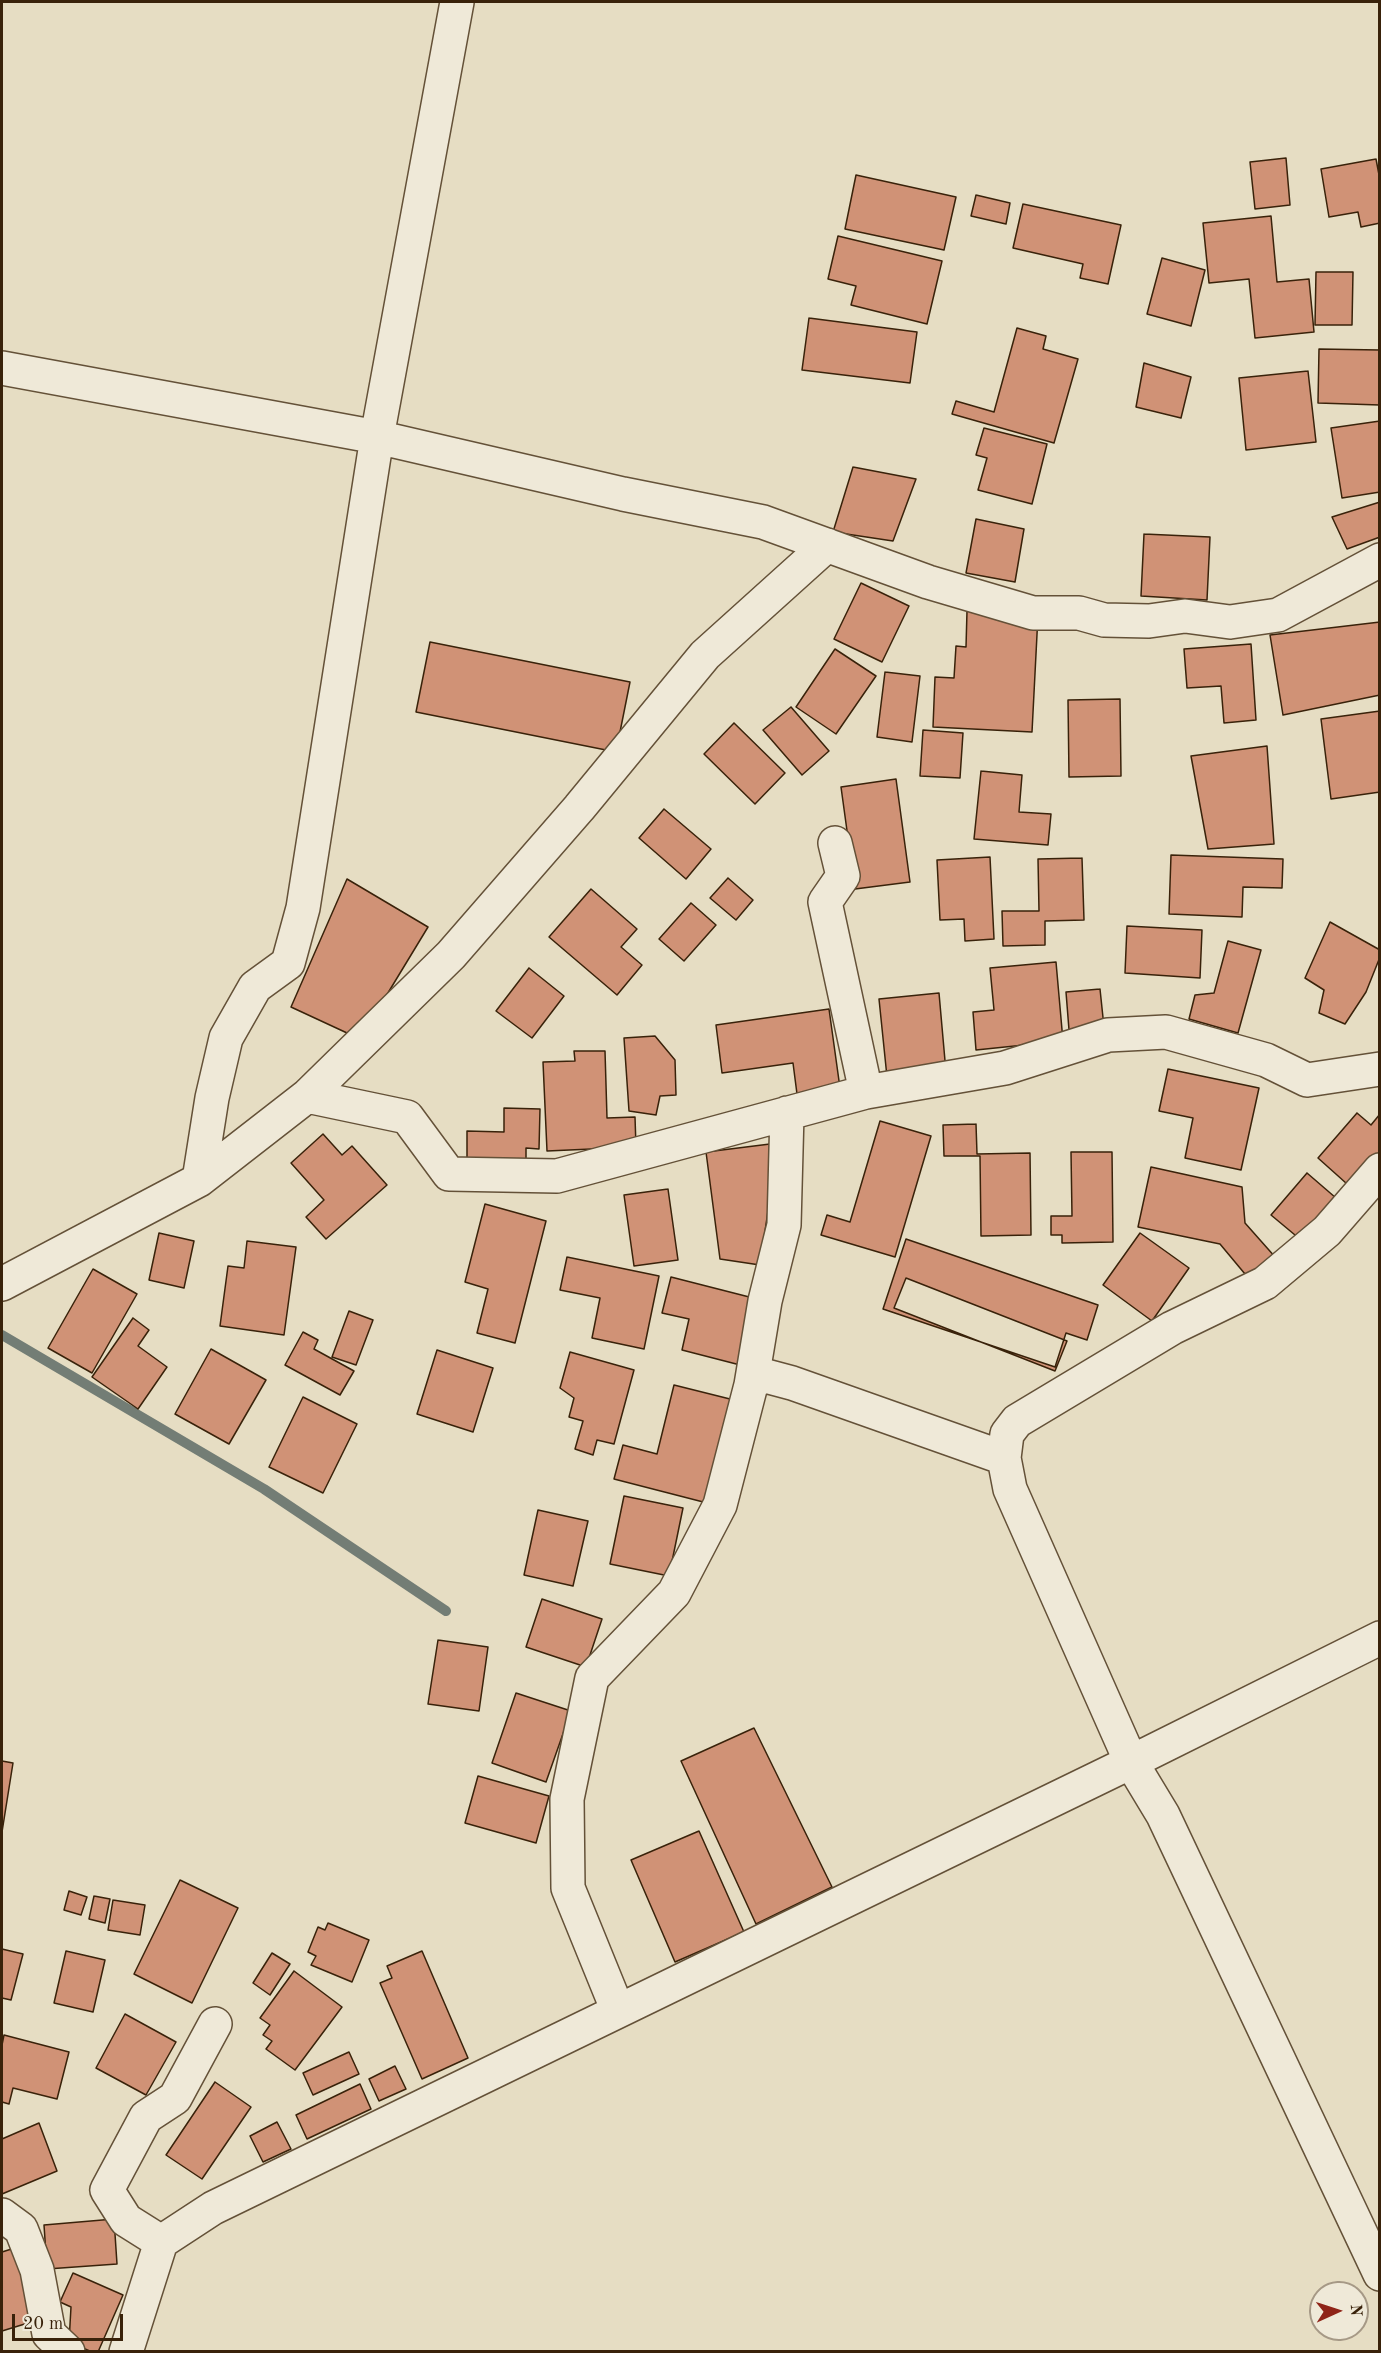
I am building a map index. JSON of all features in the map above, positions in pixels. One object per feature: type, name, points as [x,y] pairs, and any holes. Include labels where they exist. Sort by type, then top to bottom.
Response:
[{"type":"street","points":[[199,1180],[212,1098],[226,1038],[255,987],[288,963],[303,908],[377,437],[457,2]]},
{"type":"street","points":[[2,368],[377,437],[623,494],[763,522],[961,593],[1033,613],[1079,613],[1104,620],[1149,621],[1185,616],[1230,622],[1278,615],[1380,560]]},
{"type":"street","points":[[2,1284],[199,1180],[307,1096],[451,955],[579,808],[705,655],[827,545]]},
{"type":"street","points":[[836,843],[843,876],[825,902],[866,1092]]},
{"type":"street","points":[[307,1096],[407,1117],[449,1174],[557,1176],[866,1092],[1005,1068],[1108,1035],[1166,1032],[1266,1060],[1307,1080],[1380,1069]]},
{"type":"street","points":[[618,2011],[567,1888],[567,1799],[571,1777],[592,1678],[674,1593],[720,1505],[751,1385],[765,1300],[784,1224],[787,1113]]},
{"type":"street","points":[[1380,1170],[1327,1232],[1265,1283],[1172,1328],[1017,1420],[1007,1434],[1004,1458],[1010,1489],[1131,1762],[1163,1815],[1380,2274]]},
{"type":"street","points":[[751,1385],[762,1375],[792,1383],[1004,1458]]},
{"type":"street","points":[[126,2352],[161,2242],[213,2208],[1131,1762],[1380,1638]]},
{"type":"street","points":[[161,2242],[126,2220],[107,2190],[146,2117],[175,2098],[215,2024]]},
{"type":"street","points":[[2,2215],[21,2229],[37,2270],[49,2334],[68,2352]]},
{"type":"building","points":[[1286,158],[1290,205],[1255,209],[1250,162]]},
{"type":"building","points":[[1376,159],[1380,180],[1380,223],[1361,227],[1358,212],[1329,217],[1321,169]]},
{"type":"building","points":[[856,175],[956,197],[944,250],[845,229]]},
{"type":"building","points":[[976,195],[1010,203],[1006,224],[971,216]]},
{"type":"building","points":[[1023,204],[1121,225],[1108,284],[1080,278],[1083,264],[1013,248]]},
{"type":"building","points":[[1271,216],[1277,282],[1309,279],[1314,332],[1255,338],[1249,279],[1209,283],[1203,223]]},
{"type":"building","points":[[838,236],[942,261],[927,324],[851,305],[856,286],[828,279]]},
{"type":"building","points":[[1162,258],[1205,270],[1191,326],[1147,314]]},
{"type":"building","points":[[1316,272],[1353,272],[1352,325],[1315,325]]},
{"type":"building","points":[[809,318],[917,332],[910,383],[802,370]]},
{"type":"building","points":[[1017,328],[1046,336],[1043,349],[1078,359],[1054,443],[952,414],[956,401],[994,412]]},
{"type":"building","points":[[1319,349],[1380,350],[1380,405],[1318,403]]},
{"type":"building","points":[[1144,363],[1191,377],[1181,418],[1136,407]]},
{"type":"building","points":[[1308,371],[1316,442],[1246,450],[1239,378]]},
{"type":"building","points":[[1380,421],[1380,492],[1342,498],[1331,428]]},
{"type":"building","points":[[984,428],[1047,444],[1032,504],[978,490],[987,458],[976,455]]},
{"type":"building","points":[[853,467],[916,479],[893,541],[833,532]]},
{"type":"building","points":[[1380,502],[1380,537],[1347,549],[1332,517]]},
{"type":"building","points":[[976,519],[1024,529],[1015,582],[966,573]]},
{"type":"building","points":[[1144,534],[1210,537],[1207,600],[1141,596]]},
{"type":"building","points":[[861,583],[909,606],[882,662],[834,639]]},
{"type":"building","points":[[967,611],[1038,615],[1032,732],[933,727],[935,677],[954,678],[956,646],[966,647]]},
{"type":"building","points":[[1380,622],[1380,695],[1283,715],[1270,635]]},
{"type":"building","points":[[430,642],[630,682],[616,752],[416,712]]},
{"type":"building","points":[[1251,644],[1256,720],[1224,723],[1221,686],[1187,688],[1184,649]]},
{"type":"building","points":[[835,649],[876,676],[836,734],[796,707]]},
{"type":"building","points":[[885,672],[920,676],[912,742],[877,737]]},
{"type":"building","points":[[1120,699],[1121,776],[1069,777],[1068,700]]},
{"type":"building","points":[[791,707],[829,751],[802,775],[763,730]]},
{"type":"building","points":[[1380,711],[1380,792],[1331,799],[1321,719]]},
{"type":"building","points":[[734,723],[785,773],[755,804],[704,754]]},
{"type":"building","points":[[923,730],[963,733],[960,778],[920,776]]},
{"type":"building","points":[[1267,746],[1274,844],[1208,849],[1191,756]]},
{"type":"building","points":[[981,771],[1022,775],[1019,812],[1051,814],[1048,845],[974,839]]},
{"type":"building","points":[[896,779],[910,882],[855,889],[841,787]]},
{"type":"building","points":[[664,809],[711,849],[686,879],[639,838]]},
{"type":"building","points":[[1171,855],[1283,859],[1282,888],[1243,887],[1242,917],[1169,914]]},
{"type":"building","points":[[990,857],[994,939],[965,941],[964,919],[940,920],[937,860]]},
{"type":"building","points":[[1082,858],[1084,920],[1045,921],[1045,945],[1003,946],[1002,911],[1039,911],[1038,859]]},
{"type":"building","points":[[728,878],[753,900],[736,920],[710,898]]},
{"type":"building","points":[[347,879],[428,927],[360,1039],[291,1007]]},
{"type":"building","points":[[591,889],[637,929],[621,947],[642,965],[617,995],[549,937]]},
{"type":"building","points":[[691,903],[716,925],[684,961],[659,939]]},
{"type":"building","points":[[1330,922],[1380,950],[1380,957],[1366,992],[1345,1024],[1319,1013],[1324,990],[1305,978]]},
{"type":"building","points":[[1127,926],[1202,930],[1200,978],[1125,973]]},
{"type":"building","points":[[1228,941],[1261,950],[1238,1033],[1189,1019],[1195,995],[1214,993]]},
{"type":"building","points":[[1056,962],[1063,1041],[976,1050],[973,1012],[994,1010],[990,968]]},
{"type":"building","points":[[529,968],[564,996],[532,1038],[496,1011]]},
{"type":"building","points":[[1100,989],[1104,1027],[1069,1030],[1066,992]]},
{"type":"building","points":[[939,993],[946,1072],[887,1077],[879,999]]},
{"type":"building","points":[[829,1009],[840,1088],[797,1094],[793,1063],[722,1073],[716,1025]]},
{"type":"building","points":[[655,1036],[675,1060],[676,1095],[660,1096],[656,1115],[629,1111],[624,1038]]},
{"type":"building","points":[[574,1051],[605,1051],[607,1118],[635,1117],[636,1147],[547,1151],[543,1062],[575,1061]]},
{"type":"building","points":[[1168,1069],[1259,1088],[1241,1170],[1185,1158],[1193,1118],[1159,1111]]},
{"type":"building","points":[[504,1108],[540,1109],[539,1149],[526,1148],[526,1172],[467,1172],[467,1131],[504,1132]]},
{"type":"building","points":[[1357,1113],[1371,1125],[1380,1114],[1380,1160],[1356,1192],[1318,1158]]},
{"type":"building","points":[[880,1121],[931,1136],[895,1257],[821,1235],[827,1215],[850,1222]]},
{"type":"building","points":[[976,1124],[977,1154],[1030,1153],[1031,1235],[981,1236],[980,1156],[944,1156],[943,1125]]},
{"type":"building","points":[[323,1134],[342,1155],[352,1146],[387,1185],[326,1239],[306,1217],[324,1200],[291,1163]]},
{"type":"building","points":[[778,1143],[760,1265],[720,1259],[706,1152]]},
{"type":"building","points":[[1071,1152],[1112,1152],[1113,1242],[1062,1243],[1062,1235],[1051,1235],[1051,1216],[1072,1216]]},
{"type":"building","points":[[1151,1167],[1242,1187],[1245,1223],[1276,1258],[1250,1280],[1220,1244],[1138,1227]]},
{"type":"building","points":[[1307,1173],[1336,1198],[1301,1240],[1271,1215]]},
{"type":"building","points":[[668,1189],[678,1260],[634,1266],[624,1195]]},
{"type":"building","points":[[485,1204],[546,1221],[515,1343],[477,1333],[488,1289],[465,1282]]},
{"type":"building","points":[[159,1233],[194,1241],[184,1288],[149,1280]]},
{"type":"building","points":[[1140,1233],[1189,1268],[1152,1321],[1103,1285]]},
{"type":"building","points":[[906,1239],[1098,1305],[1087,1340],[1066,1333],[1055,1367],[883,1309]]},
{"type":"building","points":[[247,1241],[296,1247],[284,1335],[220,1326],[228,1266],[244,1268]]},
{"type":"building","points":[[567,1257],[659,1276],[644,1349],[592,1338],[600,1298],[560,1290]]},
{"type":"building","points":[[93,1269],[137,1294],[92,1373],[48,1348]]},
{"type":"building","points":[[671,1277],[761,1300],[744,1366],[682,1350],[689,1319],[662,1313]]},
{"type":"building","points":[[906,1278],[1067,1341],[1055,1371],[894,1308]]},
{"type":"building","points":[[349,1311],[373,1320],[356,1365],[332,1357]]},
{"type":"building","points":[[133,1318],[149,1330],[138,1346],[167,1367],[138,1409],[92,1377]]},
{"type":"building","points":[[303,1332],[318,1340],[314,1349],[354,1371],[340,1395],[285,1365]]},
{"type":"building","points":[[211,1349],[266,1380],[229,1444],[175,1414]]},
{"type":"building","points":[[437,1350],[493,1368],[473,1432],[417,1414]]},
{"type":"building","points":[[570,1352],[634,1370],[614,1444],[597,1440],[593,1455],[575,1449],[583,1421],[569,1417],[574,1398],[560,1388]]},
{"type":"building","points":[[674,1385],[738,1401],[711,1504],[614,1479],[623,1445],[657,1454]]},
{"type":"building","points":[[303,1397],[357,1424],[323,1493],[269,1467]]},
{"type":"building","points":[[624,1496],[683,1508],[669,1576],[610,1564]]},
{"type":"building","points":[[538,1510],[588,1521],[573,1586],[524,1575]]},
{"type":"building","points":[[542,1599],[602,1619],[586,1667],[526,1647]]},
{"type":"building","points":[[438,1640],[488,1647],[479,1711],[428,1704]]},
{"type":"building","points":[[516,1693],[571,1711],[546,1782],[492,1763]]},
{"type":"building","points":[[754,1728],[832,1887],[756,1924],[681,1761]]},
{"type":"building","points":[[2,1761],[13,1763],[2,1832]]},
{"type":"building","points":[[478,1776],[549,1796],[536,1843],[465,1823]]},
{"type":"building","points":[[699,1831],[744,1932],[675,1962],[631,1860]]},
{"type":"building","points":[[180,1880],[238,1908],[192,2003],[134,1974]]},
{"type":"building","points":[[69,1891],[87,1897],[81,1915],[64,1910]]},
{"type":"building","points":[[94,1896],[110,1899],[105,1923],[89,1919]]},
{"type":"building","points":[[113,1900],[145,1905],[140,1935],[108,1930]]},
{"type":"building","points":[[328,1923],[369,1940],[352,1982],[311,1965],[316,1956],[308,1952],[318,1927],[325,1930]]},
{"type":"building","points":[[2,1949],[23,1954],[11,2000],[2,1998]]},
{"type":"building","points":[[66,1951],[105,1960],[93,2012],[54,2003]]},
{"type":"building","points":[[422,1951],[468,2058],[422,2079],[380,1983],[392,1978],[387,1966]]},
{"type":"building","points":[[272,1953],[290,1964],[270,1995],[253,1983]]},
{"type":"building","points":[[294,1971],[342,2007],[295,2070],[266,2049],[272,2041],[263,2035],[270,2025],[260,2018]]},
{"type":"building","points":[[125,2014],[176,2042],[146,2095],[96,2068]]},
{"type":"building","points":[[4,2035],[69,2052],[57,2099],[13,2088],[9,2104],[2,2102]]},
{"type":"building","points":[[349,2052],[359,2074],[313,2095],[303,2073]]},
{"type":"building","points":[[395,2066],[406,2089],[379,2101],[369,2079]]},
{"type":"building","points":[[215,2082],[251,2107],[202,2179],[166,2155]]},
{"type":"building","points":[[360,2084],[371,2109],[307,2139],[296,2115]]},
{"type":"building","points":[[277,2122],[291,2149],[263,2162],[250,2136]]},
{"type":"building","points":[[39,2123],[57,2171],[2,2194],[2,2139]]},
{"type":"building","points":[[114,2219],[117,2264],[47,2269],[44,2225]]},
{"type":"building","points":[[21,2246],[41,2319],[2,2331],[2,2252]]},
{"type":"building","points":[[73,2273],[123,2295],[98,2352],[92,2352],[69,2342],[71,2307],[60,2302]]},
{"type":"waterway","points":[[2,1335],[264,1489],[446,1611]]}]
